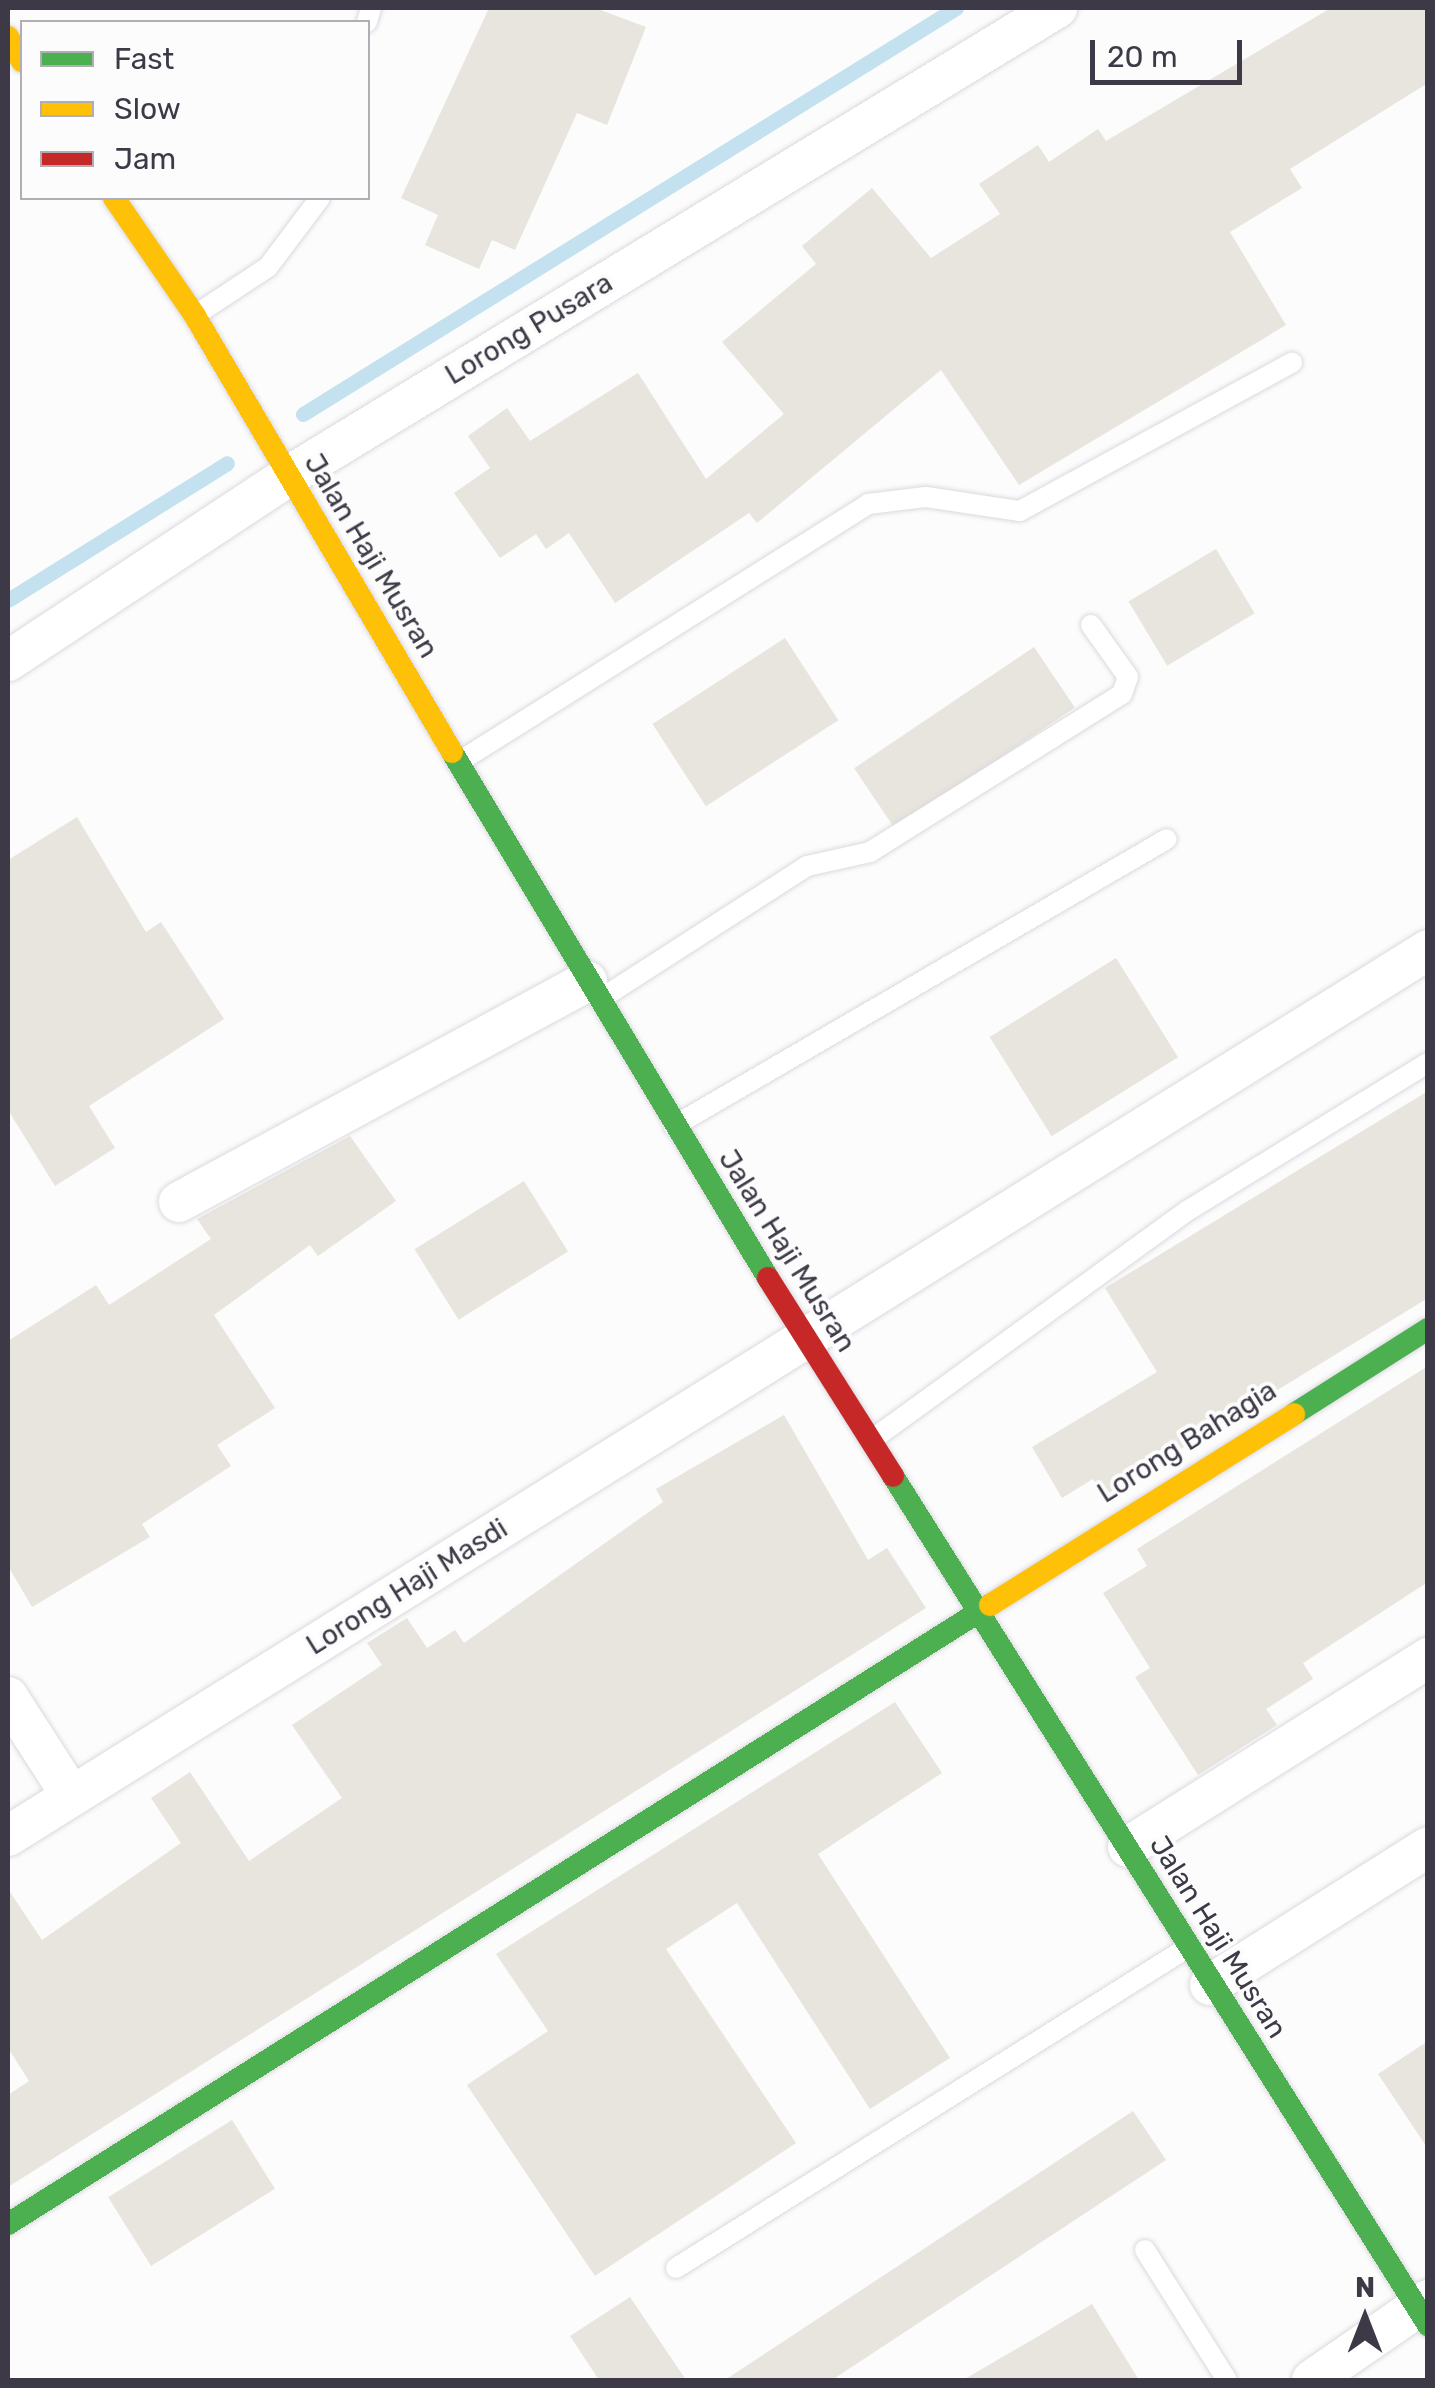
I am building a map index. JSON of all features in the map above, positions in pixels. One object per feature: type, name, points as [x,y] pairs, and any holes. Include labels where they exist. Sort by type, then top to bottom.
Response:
[{"type":"street","name":"Lorong Pusara","points":[[8,661],[287,477],[1056,8]]},
{"type":"street","name":"Jalan Haji Musran","points":[[115,200],[194,316],[460,761],[672,1127],[980,1606],[1190,1946],[1223,1975],[1424,2310]]},
{"type":"street","name":"Lorong Haji Masdi","points":[[8,1836],[1428,950]]},
{"type":"street","points":[[178,1202],[593,991]]},
{"type":"street","name":"Lorong Bahagia","points":[[8,2224],[980,1606],[1428,1328]]},
{"type":"street","points":[[1128,1847],[1428,1658]]},
{"type":"street","points":[[8,1696],[72,1795]]},
{"type":"street","points":[[1223,1975],[1286,1931],[1428,1847]]},
{"type":"street","points":[[1312,2380],[1424,2310]]},
{"type":"lane","points":[[194,316],[268,267],[318,200]]},
{"type":"lane","points":[[460,761],[868,504],[926,497],[1020,511],[1292,363]]},
{"type":"lane","points":[[593,991],[633,979],[808,866],[882,845],[1122,694],[1128,676],[1091,624]]},
{"type":"lane","points":[[672,1127],[1167,839]]},
{"type":"lane","points":[[872,1440],[1187,1211],[1428,1063]]},
{"type":"lane","points":[[676,2268],[1190,1946]]},
{"type":"lane","points":[[1145,2250],[1227,2380]]},
{"type":"building","points":[[489,8],[595,8],[646,27],[607,125],[577,113],[515,250],[492,240],[479,269],[425,245],[438,215],[401,198]]},
{"type":"building","points":[[1331,8],[1428,8],[1428,83],[1290,169],[1302,188],[1230,232],[1286,325],[1019,485],[941,370],[757,523],[749,513],[615,603],[569,533],[546,549],[536,534],[500,558],[454,493],[490,468],[468,436],[507,408],[530,441],[638,373],[706,479],[784,414],[722,342],[816,264],[802,246],[872,188],[931,258],[1000,214],[979,184],[1038,145],[1049,162],[1098,129],[1106,141]]},
{"type":"building","points":[[1216,549],[1255,613],[1167,666],[1129,602]]},
{"type":"building","points":[[785,638],[838,720],[706,806],[652,724]]},
{"type":"building","points":[[1034,647],[1075,708],[895,829],[854,768]]},
{"type":"building","points":[[77,817],[146,932],[161,922],[224,1019],[89,1106],[115,1148],[55,1186],[8,1110],[8,860]]},
{"type":"building","points":[[1116,958],[1178,1057],[1052,1136],[990,1037]]},
{"type":"building","points":[[1428,1091],[1428,1298],[1104,1496],[1093,1479],[1062,1498],[1032,1447],[1157,1372],[1105,1288]]},
{"type":"building","points":[[350,1136],[396,1201],[318,1256],[310,1245],[214,1315],[275,1408],[217,1445],[231,1466],[142,1524],[150,1537],[32,1607],[8,1566],[8,1341],[96,1285],[109,1305],[211,1239],[197,1219]]},
{"type":"building","points":[[524,1181],[568,1251],[459,1320],[415,1249]]},
{"type":"building","points":[[1428,1366],[1428,1582],[1303,1663],[1313,1679],[1266,1709],[1277,1725],[1198,1775],[1135,1677],[1150,1668],[1103,1593],[1147,1566],[1137,1549]]},
{"type":"building","points":[[784,1415],[868,1560],[887,1548],[926,1608],[8,2187],[8,2095],[29,2081],[8,2048],[8,1889],[42,1940],[181,1843],[151,1798],[190,1772],[249,1861],[342,1798],[292,1725],[382,1665],[367,1643],[407,1618],[427,1648],[455,1630],[464,1643],[663,1502],[656,1489]]},
{"type":"building","points":[[895,1702],[942,1773],[818,1854],[950,2058],[870,2109],[737,1903],[666,1949],[796,2143],[595,2276],[467,2085],[548,2031],[496,1954]]},
{"type":"building","points":[[1428,2041],[1428,2149],[1378,2074]]},
{"type":"building","points":[[1133,2111],[1166,2160],[832,2380],[725,2380]]},
{"type":"building","points":[[232,2120],[275,2189],[151,2266],[108,2197]]},
{"type":"building","points":[[630,2297],[686,2380],[599,2380],[570,2336]]},
{"type":"building","points":[[1092,2304],[1139,2380],[963,2380],[1037,2337]]},
{"type":"waterway","points":[[303,414],[956,8]]},
{"type":"waterway","points":[[8,600],[227,463]]},
{"type":"traffic: fast","points":[[452,752],[768,1278]]},
{"type":"traffic: fast","points":[[1294,1414],[1428,1329]]},
{"type":"traffic: fast","points":[[893,1476],[1428,2325]]},
{"type":"traffic: fast","points":[[8,2224],[990,1605]]},
{"type":"traffic: slow","points":[[8,37],[20,58]]},
{"type":"traffic: slow","points":[[115,200],[195,316],[452,752]]},
{"type":"traffic: slow","points":[[990,1605],[1294,1414]]},
{"type":"traffic: jam","points":[[768,1278],[893,1476]]}]
